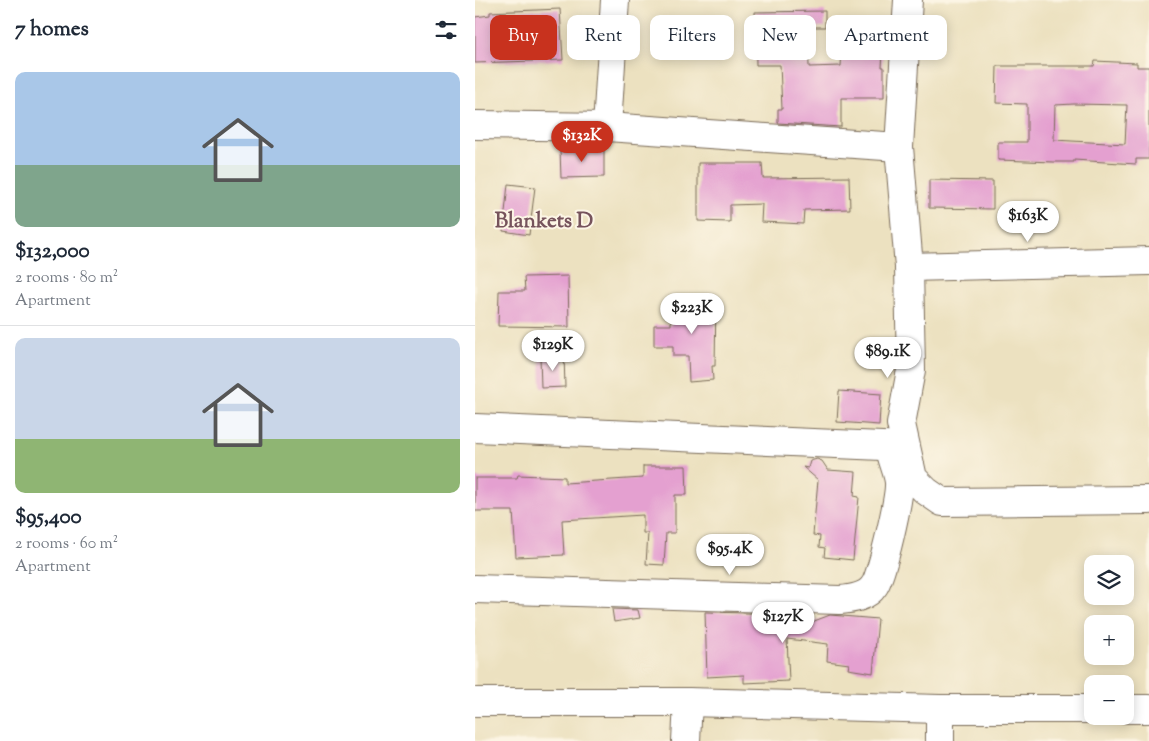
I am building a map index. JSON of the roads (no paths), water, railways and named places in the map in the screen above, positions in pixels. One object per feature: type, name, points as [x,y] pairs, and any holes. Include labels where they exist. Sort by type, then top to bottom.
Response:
[{"type":"street","points":[[607,127],[615,0]]},
{"type":"street","points":[[475,589],[840,600],[858,598],[874,588],[882,572],[896,507],[899,482],[897,447],[911,370],[909,267],[899,147],[916,1]]},
{"type":"street","points":[[475,125],[607,127],[899,147]]},
{"type":"street","points":[[909,267],[1149,261]]},
{"type":"street","points":[[475,428],[897,447]]},
{"type":"street","points":[[897,447],[913,478],[926,491],[942,502],[1149,500]]},
{"type":"street","points":[[475,702],[688,702],[941,709],[1084,709]]},
{"type":"street","points":[[686,741],[688,702]]},
{"type":"street","points":[[940,741],[941,709]]},
{"type":"street","points":[[1134,709],[1149,709]]},
{"type":"district","name":"Blankets D","points":[[544,220]]}]
